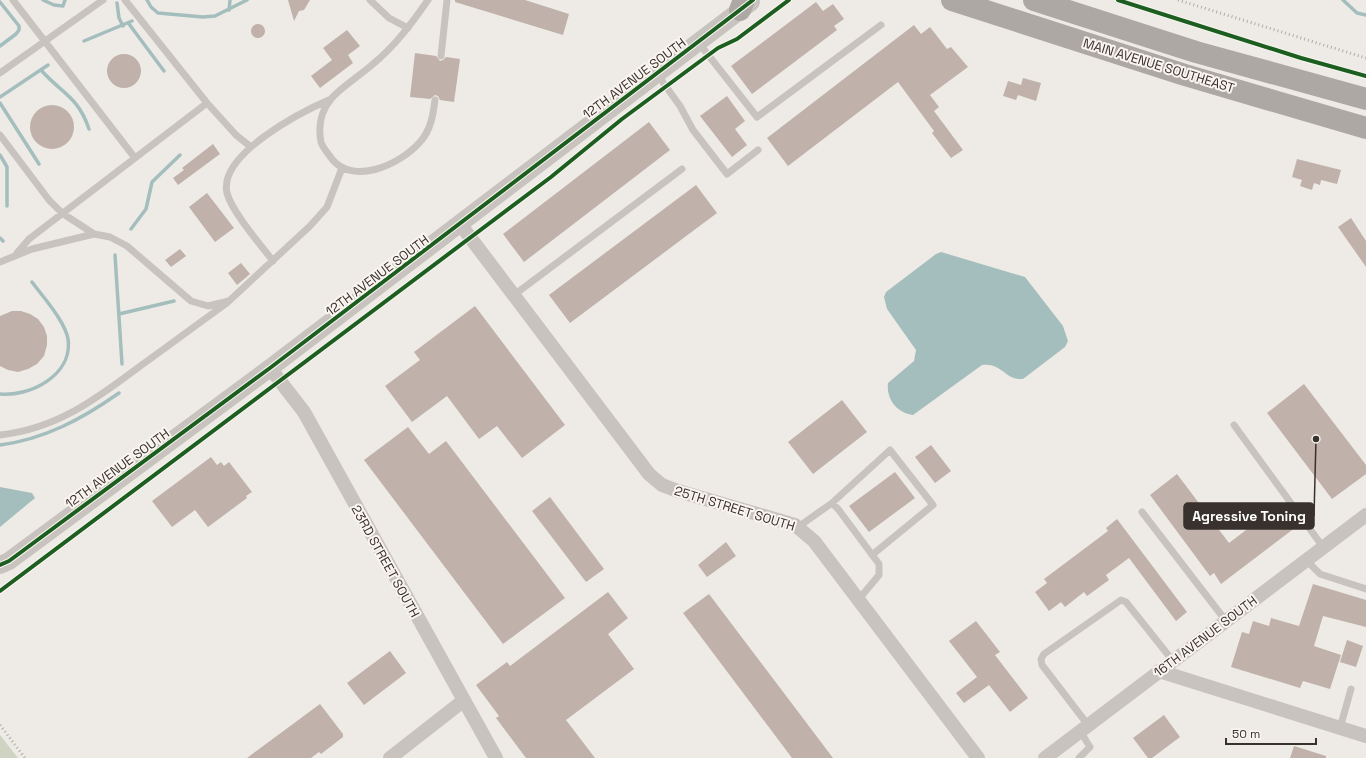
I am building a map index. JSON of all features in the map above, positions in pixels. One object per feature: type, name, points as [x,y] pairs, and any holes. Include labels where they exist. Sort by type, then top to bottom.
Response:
[{"type":"main road","name":"MAIN AVENUE SOUTHEAST","points":[[952,0],[1185,75],[1366,128]]},
{"type":"main road","name":"MAIN AVENUE SOUTHEAST","points":[[1034,0],[1196,52],[1366,99]]},
{"type":"street","name":"12TH AVENUE SOUTH","points":[[3,566],[270,368],[698,42],[746,3]]},
{"type":"street","name":"25TH STREET SOUTH","points":[[460,224],[649,474],[662,485],[798,527],[814,541],[978,758]]},
{"type":"street","name":"23RD STREET SOUTH","points":[[270,368],[304,412],[496,758]]},
{"type":"street","name":"16TH AVENUE SOUTH","points":[[1045,758],[1366,515]]},
{"type":"street","points":[[1160,671],[1366,736]]},
{"type":"street","points":[[390,758],[463,701]]},
{"type":"lane","points":[[13,0],[135,158]]},
{"type":"lane","points":[[0,73],[103,0]]},
{"type":"lane","points":[[126,0],[206,103],[236,135],[251,147]]},
{"type":"lane","points":[[370,0],[389,18],[408,28]]},
{"type":"lane","points":[[272,261],[231,204],[226,191],[229,178],[236,162],[251,147],[299,113],[331,99],[375,63],[408,28],[428,0]]},
{"type":"lane","points":[[440,56],[447,0]]},
{"type":"lane","points":[[698,42],[757,117],[881,25]]},
{"type":"lane","points":[[657,73],[680,106],[693,130],[727,174],[758,150]]},
{"type":"lane","points":[[331,99],[319,124],[321,143],[331,158],[342,168],[360,172],[386,166],[405,156],[421,141],[432,121],[435,100]]},
{"type":"lane","points":[[17,254],[29,239],[206,103]]},
{"type":"lane","points":[[0,135],[49,200],[62,214],[94,234]]},
{"type":"lane","points":[[0,435],[17,433],[56,421],[93,401],[229,301],[310,226],[327,206],[342,168]]},
{"type":"lane","points":[[514,295],[682,169]]},
{"type":"lane","points":[[0,262],[17,254],[94,234],[110,236],[127,246],[191,301],[208,306],[229,301]]},
{"type":"lane","points":[[1234,425],[1323,547]]},
{"type":"lane","points":[[798,527],[832,503],[890,450],[933,505],[872,555]]},
{"type":"lane","points":[[832,503],[879,564],[879,575],[859,600]]},
{"type":"lane","points":[[1142,512],[1226,621]]},
{"type":"lane","points":[[1306,560],[1320,574],[1366,589]]},
{"type":"lane","points":[[1079,758],[1090,748],[1084,728],[1042,665],[1041,659],[1044,654],[1120,600],[1126,602],[1173,661]]},
{"type":"lane","points":[[1340,728],[1351,689]]},
{"type":"green space","points":[[0,735],[18,758],[0,758]]},
{"type":"water","points":[[941,252],[1025,277],[1063,326],[1068,341],[1065,347],[1023,379],[1011,377],[994,366],[982,365],[913,415],[907,414],[898,408],[891,400],[888,383],[914,361],[916,350],[887,309],[884,297],[886,292],[936,254]]},
{"type":"water","points":[[0,487],[32,493],[35,498],[0,527]]},
{"type":"building","points":[[288,0],[310,0],[304,10],[299,11],[294,21]]},
{"type":"building","points":[[455,0],[525,0],[569,14],[563,35],[455,2]]},
{"type":"building","points":[[816,2],[823,11],[833,4],[844,19],[834,26],[837,30],[752,94],[731,66]]},
{"type":"building","points":[[258,24],[263,26],[265,31],[263,36],[258,38],[253,36],[251,31],[253,26]]},
{"type":"building","points":[[914,25],[921,34],[930,27],[947,49],[951,47],[968,67],[930,95],[939,107],[934,111],[963,150],[951,158],[932,133],[934,131],[898,82],[788,166],[767,138]]},
{"type":"building","points":[[347,30],[360,46],[348,55],[353,63],[320,88],[311,76],[332,60],[323,48]]},
{"type":"building","points":[[415,53],[436,56],[440,61],[446,57],[460,59],[454,102],[440,100],[438,96],[435,95],[430,99],[410,97]]},
{"type":"building","points":[[121,54],[127,54],[131,55],[138,61],[141,71],[140,78],[134,85],[127,88],[121,88],[117,87],[110,81],[107,74],[107,68],[108,64],[114,57]]},
{"type":"building","points":[[1023,78],[1041,83],[1036,101],[1018,95],[1016,100],[1003,96],[1008,81],[1021,85]]},
{"type":"building","points":[[727,96],[745,121],[735,129],[747,145],[732,157],[700,116]]},
{"type":"building","points":[[52,105],[64,109],[70,115],[74,127],[70,139],[64,145],[52,149],[40,145],[34,139],[30,127],[34,115],[40,109]]},
{"type":"building","points":[[649,122],[670,150],[524,262],[503,234]]},
{"type":"building","points":[[213,144],[220,154],[178,185],[173,178],[184,170],[182,168]]},
{"type":"building","points":[[1297,159],[1341,170],[1337,184],[1321,180],[1320,185],[1314,183],[1312,190],[1300,186],[1302,180],[1292,177]]},
{"type":"building","points":[[696,185],[717,213],[570,323],[549,295]]},
{"type":"building","points":[[207,193],[234,228],[215,242],[189,207]]},
{"type":"building","points":[[1351,218],[1366,241],[1366,267],[1338,227]]},
{"type":"building","points":[[180,249],[186,256],[171,267],[165,260]]},
{"type":"building","points":[[241,263],[250,274],[237,285],[228,273]]},
{"type":"building","points":[[475,306],[565,425],[522,458],[497,426],[479,439],[447,396],[412,422],[385,386],[420,360],[414,352]]},
{"type":"building","points":[[12,311],[21,311],[38,319],[44,327],[47,336],[47,345],[44,356],[37,364],[18,372],[8,370],[0,366],[0,316]]},
{"type":"building","points":[[1304,384],[1366,465],[1366,474],[1332,499],[1267,413]]},
{"type":"building","points":[[842,400],[867,432],[813,474],[788,442]]},
{"type":"building","points":[[408,427],[429,454],[446,441],[565,598],[503,644],[364,460]]},
{"type":"building","points":[[931,445],[951,471],[935,483],[915,457]]},
{"type":"building","points":[[211,457],[217,465],[221,462],[224,466],[229,462],[252,492],[246,496],[247,498],[208,527],[195,510],[172,527],[152,501]]},
{"type":"building","points":[[895,472],[915,498],[869,532],[849,506]]},
{"type":"building","points":[[1177,474],[1229,543],[1279,505],[1296,527],[1221,584],[1214,573],[1210,576],[1150,495]]},
{"type":"building","points":[[550,497],[604,569],[586,582],[532,511]]},
{"type":"building","points":[[1117,519],[1187,612],[1176,621],[1129,558],[1106,575],[1109,580],[1087,596],[1084,592],[1065,607],[1061,602],[1049,611],[1035,592],[1047,583],[1044,579],[1108,531],[1106,528]]},
{"type":"building","points":[[726,542],[736,556],[707,577],[698,565]]},
{"type":"building","points":[[1313,584],[1366,600],[1366,627],[1323,616],[1314,646],[1341,655],[1330,689],[1303,681],[1300,688],[1231,667],[1242,632],[1249,634],[1253,621],[1269,626],[1271,618],[1299,626]]},
{"type":"building","points":[[608,592],[628,618],[608,634],[634,669],[566,720],[595,758],[526,758],[496,718],[499,716],[476,685],[507,662],[510,666]]},
{"type":"building","points":[[709,594],[833,758],[792,758],[683,613]]},
{"type":"building","points":[[976,621],[1000,652],[995,655],[1028,698],[1010,712],[989,685],[964,703],[956,693],[977,677],[949,641]]},
{"type":"building","points":[[1347,640],[1363,646],[1356,667],[1340,662]]},
{"type":"building","points":[[390,651],[406,673],[364,705],[347,683]]},
{"type":"building","points":[[320,704],[343,734],[343,737],[321,754],[319,752],[311,758],[247,758]]},
{"type":"building","points":[[1164,715],[1180,737],[1152,758],[1148,758],[1133,738]]},
{"type":"building","points":[[1294,746],[1326,756],[1326,758],[1290,758]]},
{"type":"waterway","points":[[43,0],[54,5],[63,6],[65,0]]},
{"type":"waterway","points":[[147,0],[151,7],[158,13],[203,17],[215,16],[247,0]]},
{"type":"waterway","points":[[229,10],[230,0]]},
{"type":"waterway","points":[[1343,0],[1357,13],[1366,15]]},
{"type":"waterway","points":[[0,2],[19,26],[19,30],[16,34],[0,46]]},
{"type":"waterway","points":[[117,3],[119,18],[123,26]]},
{"type":"waterway","points":[[84,41],[132,21]]},
{"type":"waterway","points":[[129,24],[164,71]]},
{"type":"waterway","points":[[0,97],[48,65]]},
{"type":"waterway","points":[[41,70],[80,109],[89,129]]},
{"type":"waterway","points":[[0,103],[39,164]]},
{"type":"waterway","points":[[0,155],[7,167],[7,206]]},
{"type":"waterway","points":[[131,229],[146,209],[152,182],[180,155]]},
{"type":"waterway","points":[[0,238],[3,241]]},
{"type":"waterway","points":[[115,255],[122,364]]},
{"type":"waterway","points":[[0,394],[24,392],[47,381],[57,373],[64,363],[68,352],[68,339],[63,325],[53,309],[32,282]]},
{"type":"waterway","points":[[119,314],[174,301]]},
{"type":"waterway","points":[[0,445],[17,442],[48,433],[77,419],[119,393]]},
{"type":"railway","points":[[1178,0],[1366,58]]},
{"type":"railway","points":[[0,725],[25,758]]},
{"type":"cycle path","points":[[0,565],[9,561],[270,368],[753,0]]},
{"type":"cycle path","points":[[0,591],[551,177],[622,119],[718,48],[737,39],[789,0]]},
{"type":"cycle path","points":[[1118,0],[1301,58],[1366,76]]},
{"type":"place","name":"Agressive Toning","points":[[1316,439]]}]
